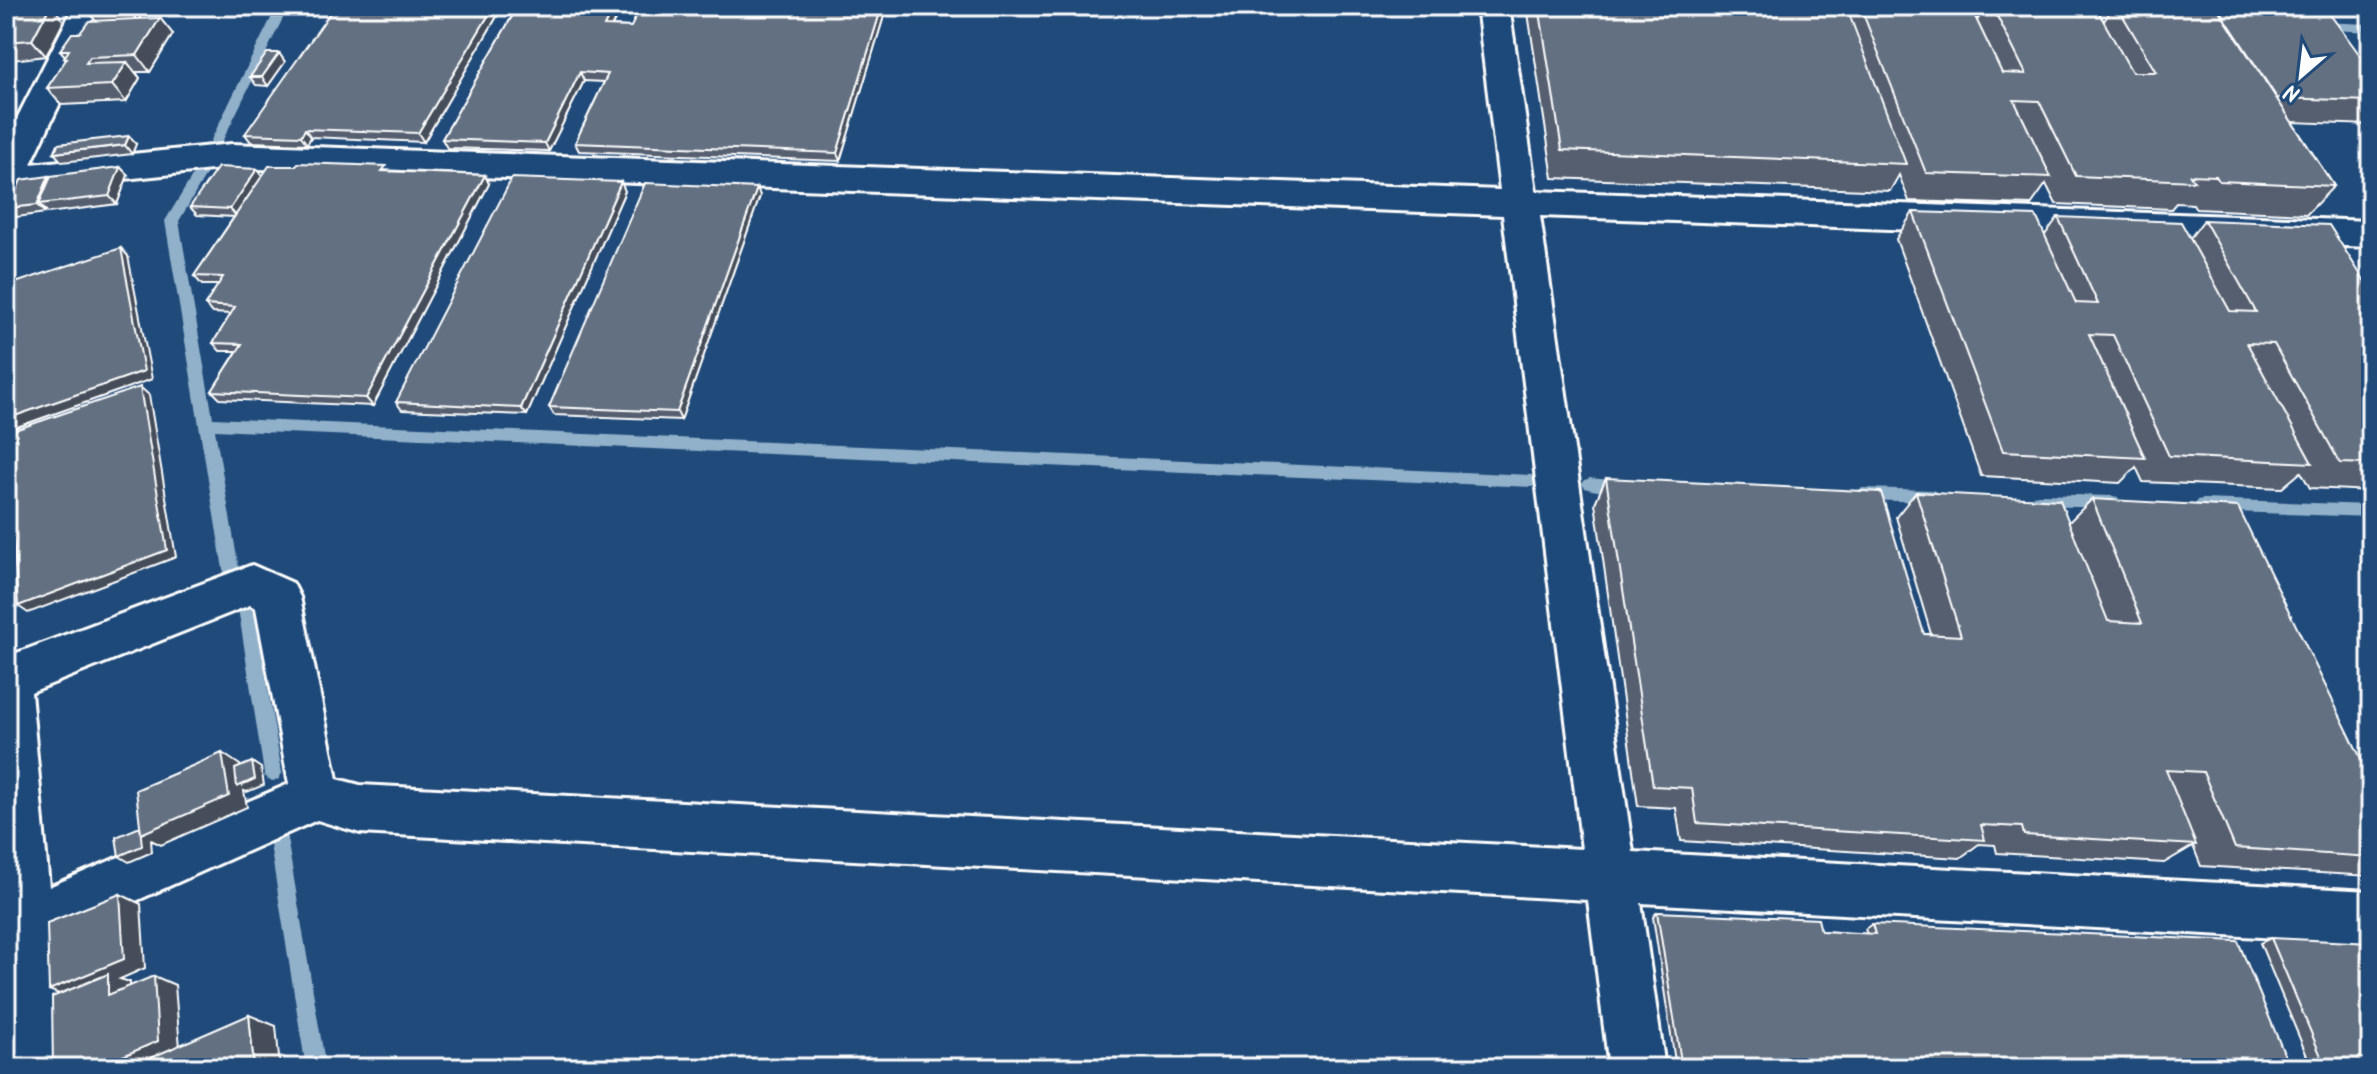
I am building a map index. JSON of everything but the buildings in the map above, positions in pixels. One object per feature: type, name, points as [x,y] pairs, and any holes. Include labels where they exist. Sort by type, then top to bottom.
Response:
[{"type":"street","points":[[6,178],[46,90],[90,6]]},
{"type":"street","points":[[1493,6],[1517,201],[1637,1068]]},
{"type":"street","points":[[6,178],[232,156],[2371,234]]},
{"type":"street","points":[[37,1068],[19,935],[6,679],[252,584],[277,597],[316,796]]},
{"type":"street","points":[[19,935],[316,796],[360,809],[2371,917]]},
{"type":"waterway","points":[[216,142],[283,6]]},
{"type":"waterway","points":[[2319,26],[2371,28]]},
{"type":"waterway","points":[[201,173],[172,221],[206,424]]},
{"type":"waterway","points":[[206,424],[1532,481]]},
{"type":"waterway","points":[[206,424],[231,569]]},
{"type":"waterway","points":[[1590,484],[1624,486]]},
{"type":"waterway","points":[[1863,494],[1932,496]]},
{"type":"waterway","points":[[2039,500],[2112,502]]},
{"type":"waterway","points":[[2203,505],[2371,511]]},
{"type":"waterway","points":[[246,608],[273,773]]},
{"type":"waterway","points":[[277,832],[316,1068]]}]
